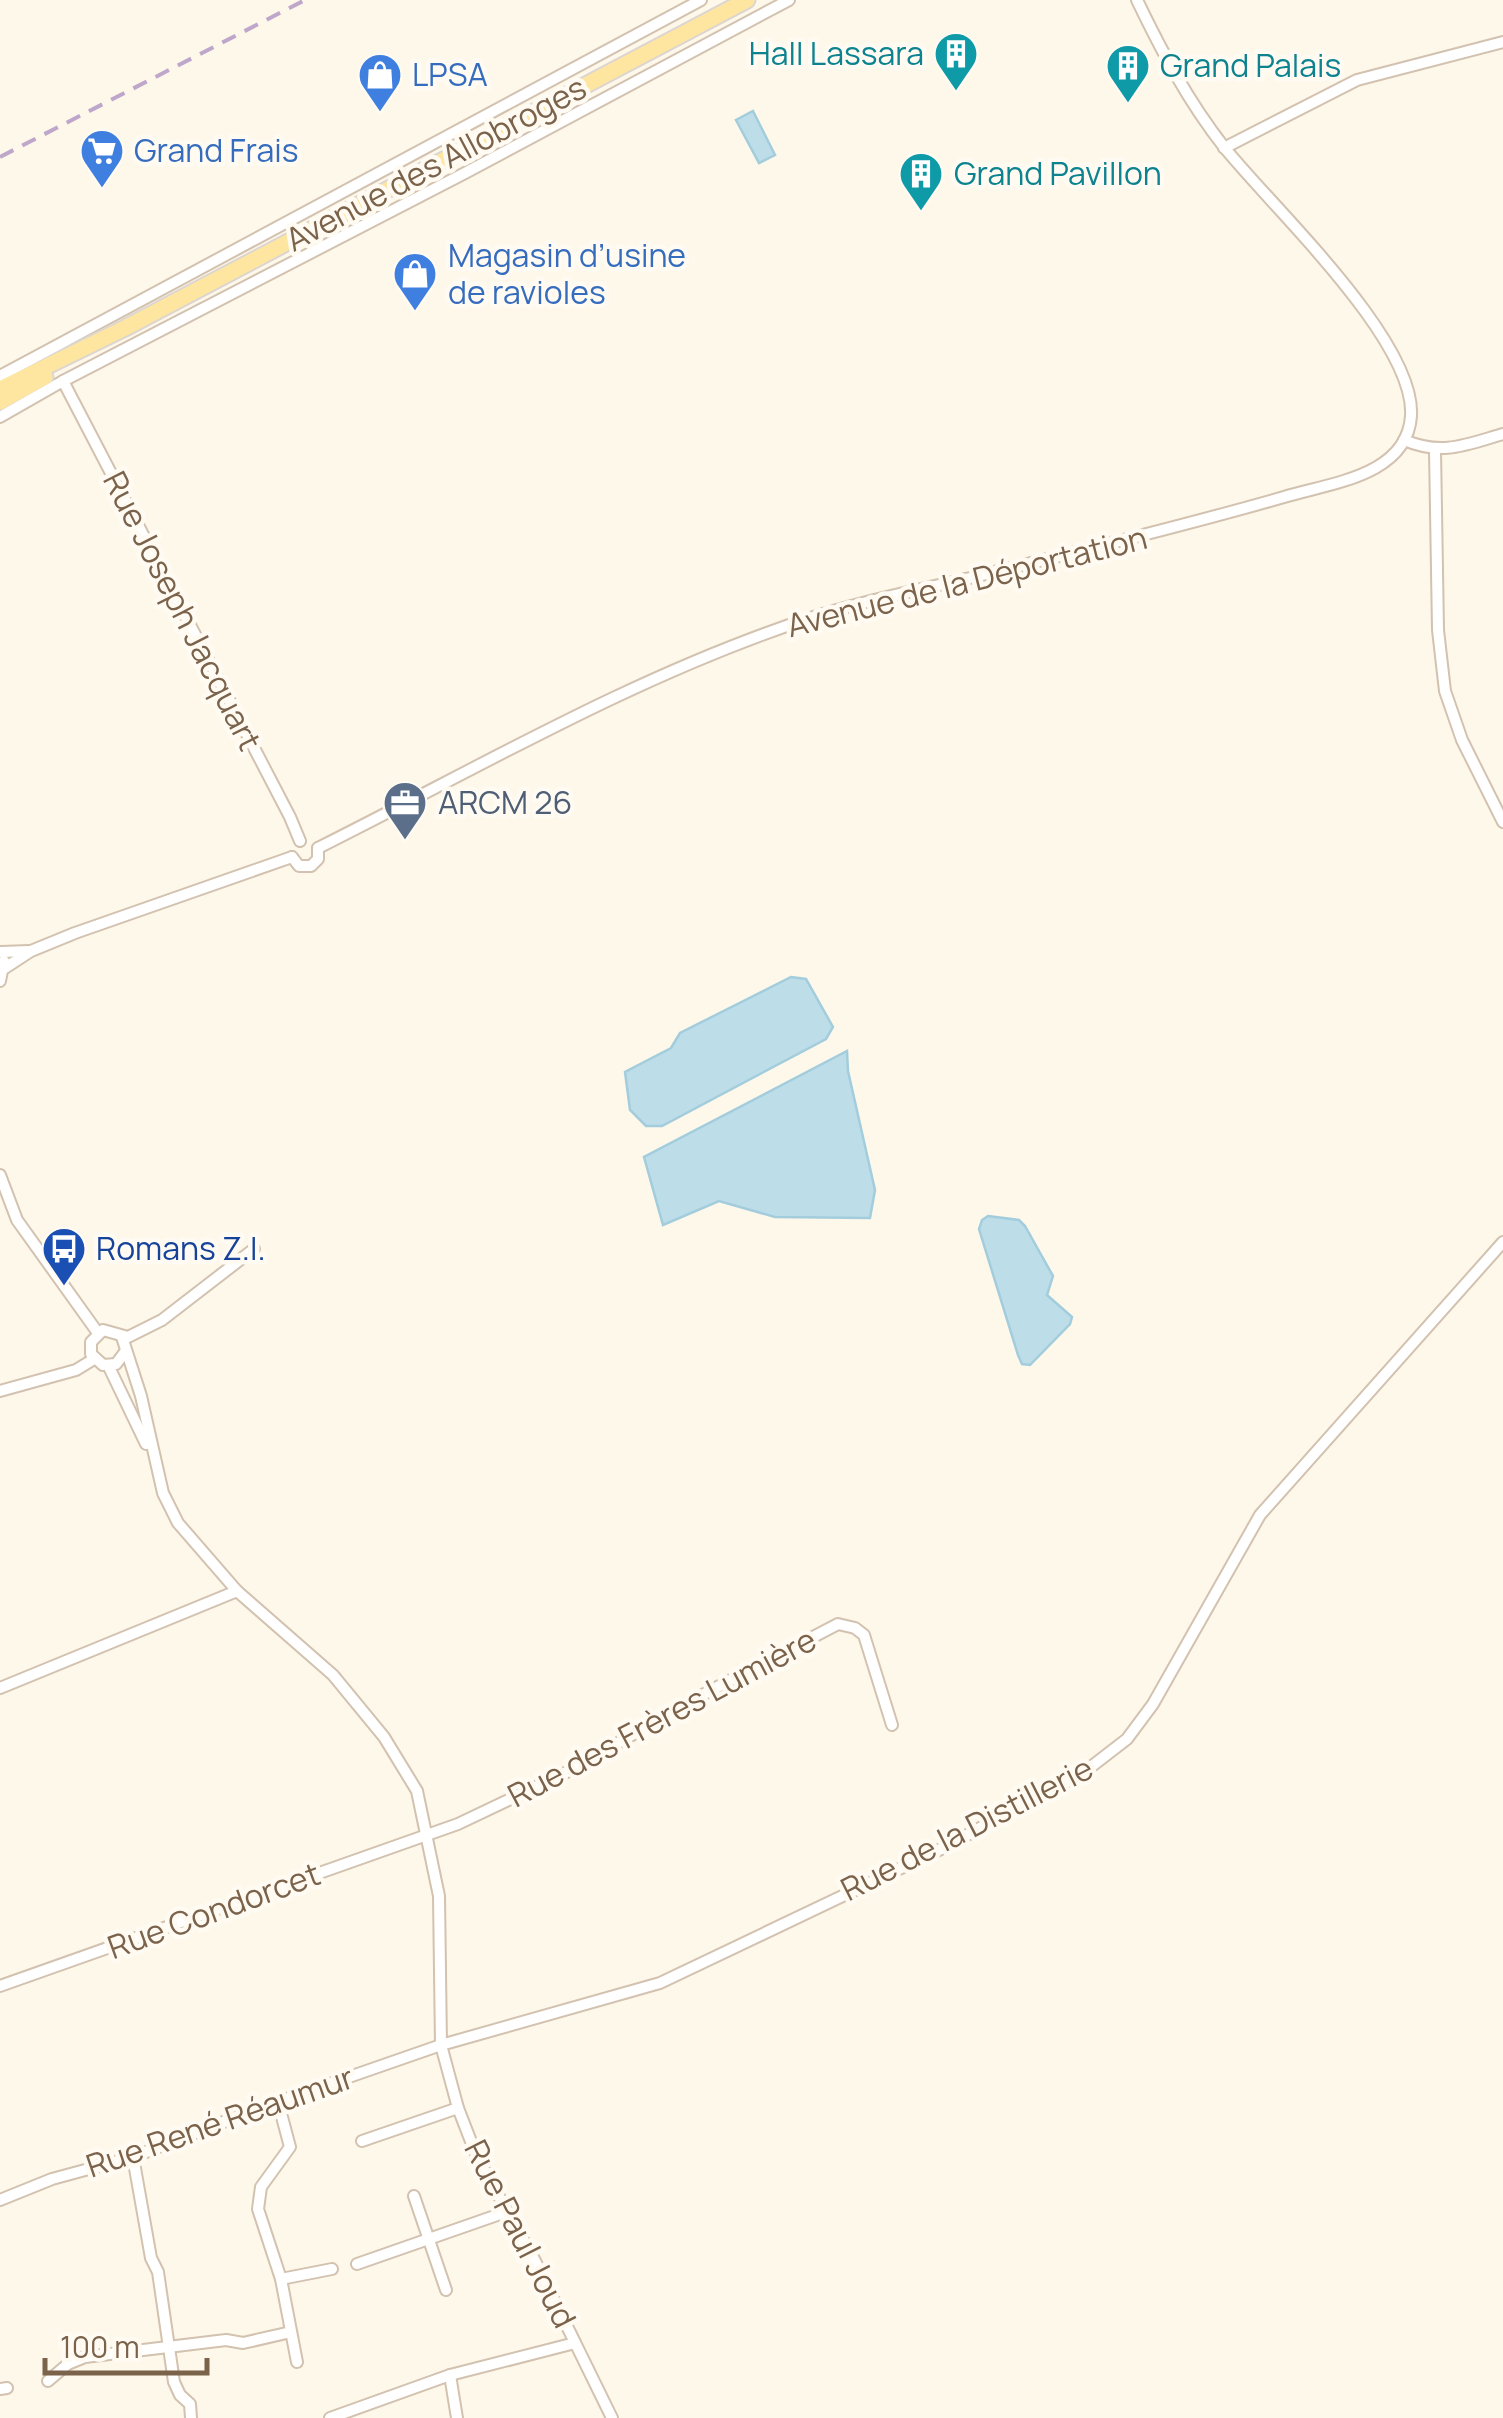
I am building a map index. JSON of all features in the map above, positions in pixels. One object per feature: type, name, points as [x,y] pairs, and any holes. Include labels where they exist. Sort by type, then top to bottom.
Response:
[{"type":"main road","name":"Avenue des Allobroges","points":[[0,389],[126,328],[747,0]]},
{"type":"main road","name":"Avenue des Allobroges","points":[[0,402],[126,328]]},
{"type":"street","points":[[0,376],[702,0]]},
{"type":"street","points":[[0,417],[790,0]]},
{"type":"street","points":[[1137,0],[1173,74],[1224,148],[1344,284],[1380,335],[1409,389],[1411,416],[1404,440],[1436,450],[1503,434]]},
{"type":"street","points":[[1224,148],[1357,80],[1503,42]]},
{"type":"street","name":"Rue Joseph Jacquart","points":[[63,381],[300,841]]},
{"type":"street","name":"Avenue de la Déportation","points":[[318,848],[588,708],[775,630],[829,612],[1166,531],[1352,477],[1382,465],[1404,440]]},
{"type":"street","points":[[1436,450],[1438,630],[1445,691],[1462,740],[1503,822]]},
{"type":"street","points":[[300,841],[310,841],[318,848],[318,860],[312,866],[299,866],[292,856],[300,841]]},
{"type":"street","points":[[0,980],[5,968],[32,951],[292,856]]},
{"type":"street","points":[[5,968],[0,952],[32,951]]},
{"type":"street","points":[[0,1175],[25,1234],[98,1332]]},
{"type":"street","name":"Rue de la Distillerie","points":[[440,2045],[660,1983],[939,1850],[1083,1774],[1106,1757],[1127,1739],[1153,1704],[1260,1515],[1503,1242]]},
{"type":"street","points":[[98,1332],[108,1330],[122,1337],[162,1320],[254,1249]]},
{"type":"street","points":[[98,1332],[90,1348],[94,1359],[108,1366],[156,1468]]},
{"type":"street","points":[[122,1337],[141,1396],[156,1468]]},
{"type":"street","points":[[108,1366],[116,1364],[125,1352]]},
{"type":"street","points":[[0,1391],[76,1370],[94,1359]]},
{"type":"street","name":"Rue Paul Joud","points":[[156,1468],[178,1523],[237,1591],[332,1675],[384,1737],[417,1791],[439,1896],[440,2045],[458,2108],[477,2157],[535,2261],[612,2418]]},
{"type":"street","points":[[0,1688],[237,1591]]},
{"type":"street","name":"Rue des Frères Lumière","points":[[427,1835],[565,1772],[838,1624],[855,1628],[864,1636],[892,1725]]},
{"type":"street","name":"Rue Condorcet","points":[[0,1986],[427,1835]]},
{"type":"street","name":"Rue René Réaumur","points":[[0,2200],[52,2179],[133,2157],[440,2045]]},
{"type":"street","points":[[278,2102],[290,2147],[261,2186],[258,2209],[280,2279],[297,2362]]},
{"type":"street","points":[[362,2140],[458,2108]]},
{"type":"street","points":[[133,2157],[151,2258],[158,2272],[174,2382],[190,2404],[191,2418]]},
{"type":"street","points":[[414,2196],[446,2290]]},
{"type":"street","points":[[358,2264],[506,2212]]},
{"type":"street","points":[[280,2279],[332,2270]]},
{"type":"street","points":[[48,2381],[68,2364],[85,2357],[226,2340],[243,2343],[291,2332]]},
{"type":"street","points":[[330,2418],[450,2375],[575,2342]]},
{"type":"street","points":[[450,2375],[457,2418]]},
{"type":"water","points":[[753,111],[775,155],[759,163],[736,120]]},
{"type":"water","points":[[791,977],[806,979],[833,1027],[826,1039],[662,1126],[646,1126],[630,1110],[625,1072],[671,1048],[680,1033]]},
{"type":"water","points":[[847,1051],[875,1190],[870,1218],[775,1217],[719,1201],[663,1225],[644,1157]]},
{"type":"water","points":[[988,1216],[1019,1220],[1025,1226],[1053,1276],[1047,1295],[1072,1317],[1070,1324],[1030,1365],[1022,1364],[1018,1355],[979,1229]]},
{"type":"railway","points":[[0,157],[305,0]]},
{"type":"place","name":"Hall Lassara","points":[[956,92]]},
{"type":"place","name":"Grand Palais","points":[[1128,104]]},
{"type":"place","name":"LPSA","points":[[380,113]]},
{"type":"place","name":"Grand Frais","points":[[102,189]]},
{"type":"place","name":"Grand Pavillon","points":[[921,212]]},
{"type":"place","name":"Magasin d’usine de ravioles","points":[[415,312]]},
{"type":"place","name":"ARCM 26","points":[[405,841]]},
{"type":"place","name":"Romans Z.I.","points":[[64,1287]]}]
